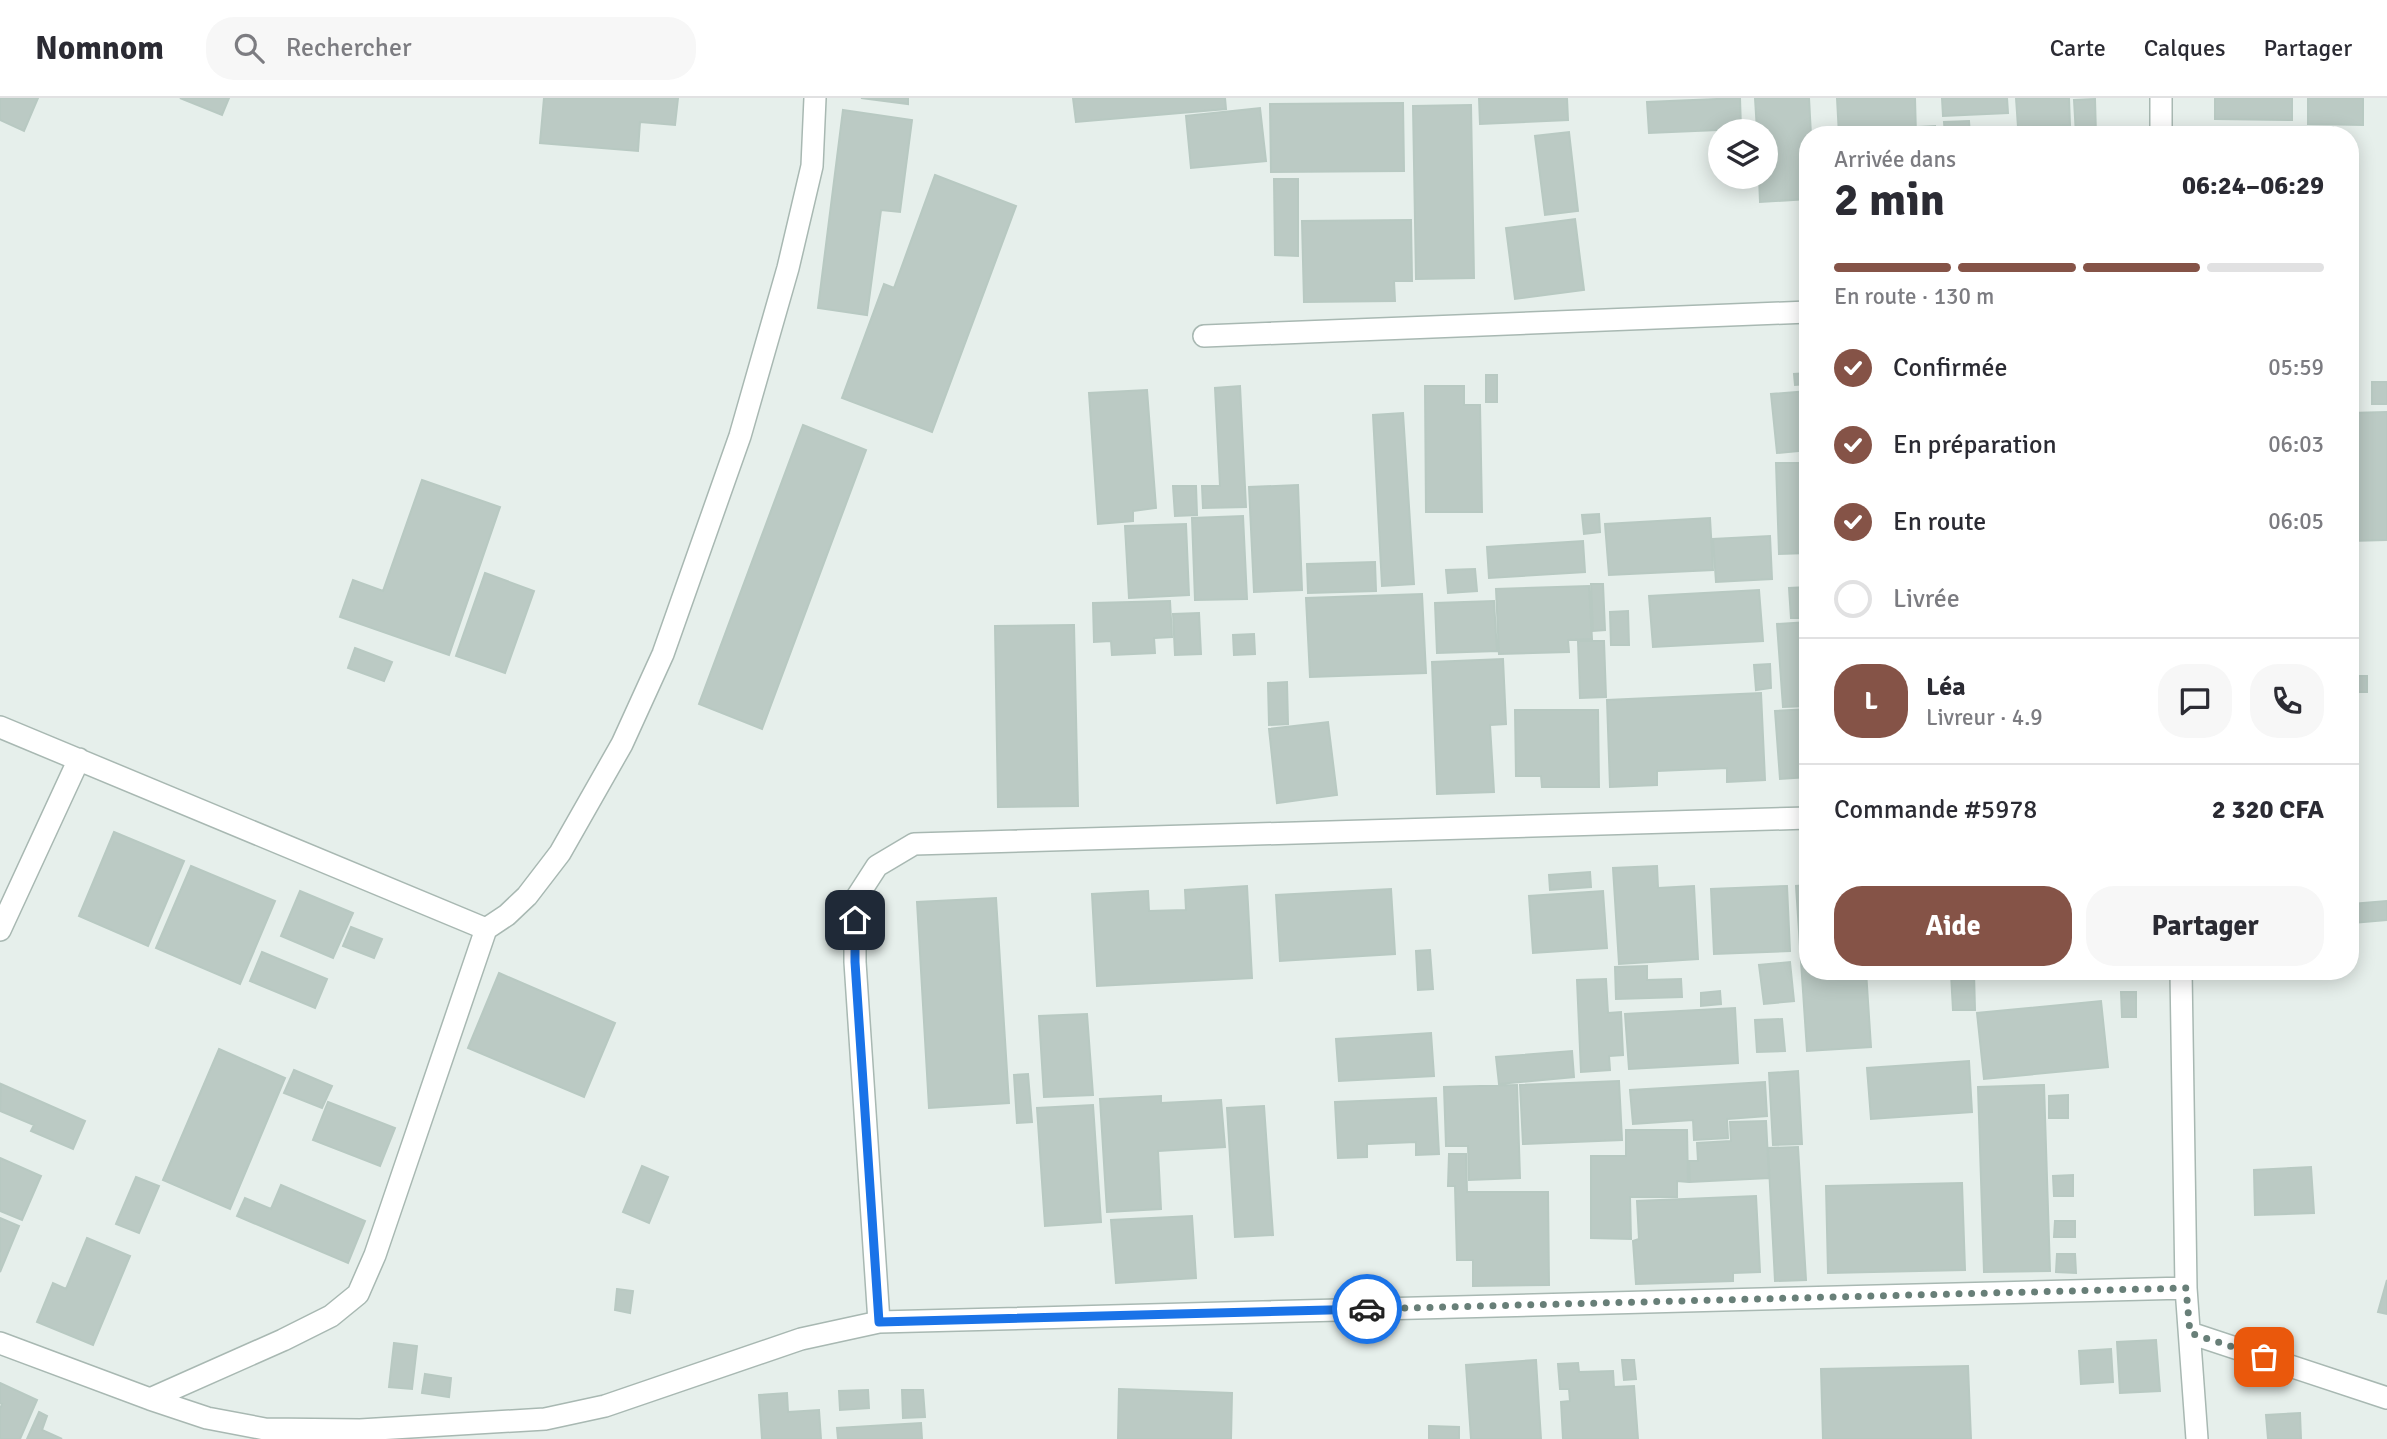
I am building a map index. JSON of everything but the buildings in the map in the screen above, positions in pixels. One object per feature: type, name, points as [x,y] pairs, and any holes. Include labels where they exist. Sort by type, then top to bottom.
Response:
[{"type":"street","points":[[150,1399],[331,1317],[358,1294],[383,1233],[486,929],[508,915],[527,896],[560,853],[622,744],[663,654],[740,436],[788,268],[811,166],[815,98]]},
{"type":"street","points":[[2161,98],[2161,126]]},
{"type":"street","points":[[1203,336],[1799,312]]},
{"type":"street","points":[[0,727],[486,929]]},
{"type":"street","points":[[0,930],[79,760]]},
{"type":"street","points":[[879,1322],[855,962],[855,900],[877,866],[914,844],[1799,818]]},
{"type":"street","points":[[2181,980],[2186,1288],[2197,1439]]},
{"type":"street","points":[[0,1343],[207,1418],[265,1429],[360,1430],[545,1419],[605,1406],[801,1339],[879,1322],[2186,1288]]},
{"type":"street","points":[[2190,1333],[2387,1398]]},
{"type":"way so far","points":[[1367,1309],[2186,1288],[2190,1333],[2264,1357]]},
{"type":"route","points":[[855,920],[855,962],[879,1322],[1367,1309]]}]
